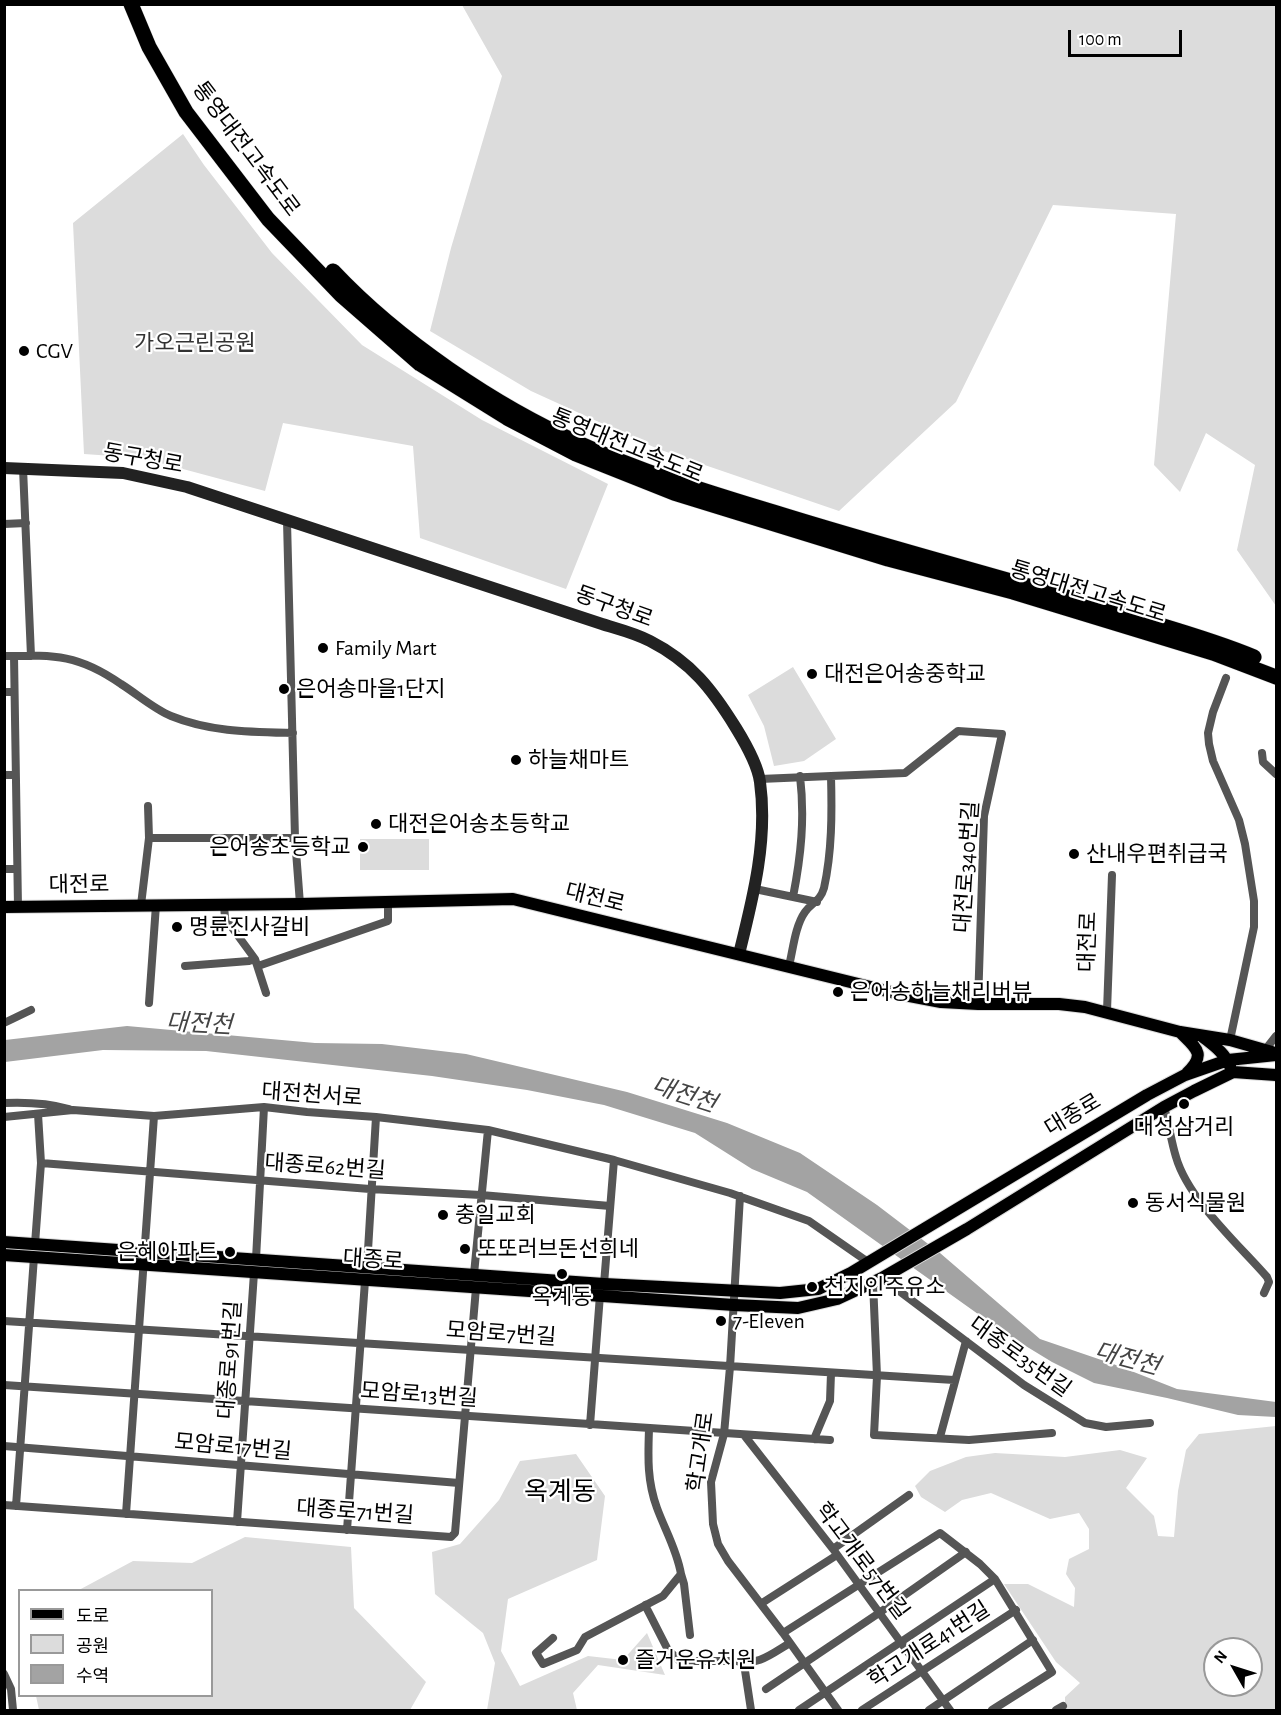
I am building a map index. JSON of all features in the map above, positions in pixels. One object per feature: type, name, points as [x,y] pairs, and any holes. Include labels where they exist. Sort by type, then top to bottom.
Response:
[{"type":"highway","name":"통영대전고속도로","points":[[131,4],[190,110],[273,209],[346,285],[425,353],[511,408],[580,444],[679,483],[893,549],[1018,582],[1249,660],[1276,666]]},
{"type":"highway","name":"통영대전고속도로","points":[[140,4],[153,45]]},
{"type":"highway","name":"통영대전고속도로","points":[[1249,660],[1276,677]]},
{"type":"main road","name":"동구청로","points":[[4,468],[123,473],[187,487],[650,640],[690,667],[717,696],[742,738],[760,779],[763,821],[755,889],[739,954]]},
{"type":"main road","name":"대전로","points":[[4,908],[513,899],[899,994],[941,1002],[1059,1004],[1107,1011],[1180,1032],[1230,1040],[1273,1053]]},
{"type":"main road","points":[[1180,1032],[1195,1047],[1199,1056],[1197,1064],[1185,1075]]},
{"type":"main road","points":[[1200,1035],[1228,1060],[1233,1072],[1276,1075]]},
{"type":"main road","points":[[1228,1060],[1273,1053]]},
{"type":"main road","name":"대종로","points":[[4,1242],[35,1250],[143,1265],[476,1288],[780,1293],[818,1289],[869,1262],[1147,1095],[1185,1075],[1228,1060]]},
{"type":"main road","name":"대종로","points":[[4,1255],[35,1250],[144,1250],[474,1274],[734,1305],[798,1308],[837,1299],[877,1280],[961,1232],[1164,1107],[1233,1072]]},
{"type":"street","points":[[23,468],[31,656]]},
{"type":"street","points":[[287,521],[292,733],[300,904]]},
{"type":"street","points":[[4,524],[26,523]]},
{"type":"street","points":[[9,656],[80,661],[117,681],[169,716],[221,730],[292,733]]},
{"type":"street","name":"대전로","points":[[9,656],[18,907]]},
{"type":"street","points":[[1226,678],[1213,712],[1208,733],[1209,744],[1239,820],[1254,901],[1254,927],[1230,1040]]},
{"type":"street","name":"대전로340번길","points":[[831,776],[905,773],[958,731],[1002,734],[984,816],[978,1004]]},
{"type":"street","points":[[1262,753],[1263,762],[1276,774]]},
{"type":"street","points":[[4,775],[14,775]]},
{"type":"street","points":[[793,897],[804,818],[800,776]]},
{"type":"street","points":[[760,779],[831,776],[832,825],[824,889],[817,902],[805,911],[800,920],[789,966]]},
{"type":"street","name":"대전로","points":[[141,905],[149,838],[148,806]]},
{"type":"street","points":[[149,838],[296,838]]},
{"type":"street","points":[[4,869],[17,869]]},
{"type":"street","name":"대전로","points":[[1107,1011],[1112,875]]},
{"type":"street","points":[[755,889],[817,902]]},
{"type":"street","points":[[185,966],[256,962],[388,921],[388,902]]},
{"type":"street","points":[[149,1003],[156,905]]},
{"type":"street","points":[[224,905],[225,918],[256,962],[266,993]]},
{"type":"street","points":[[4,1023],[31,1010]]},
{"type":"street","points":[[1273,1053],[1276,1036]]},
{"type":"street","points":[[4,1103],[27,1102],[74,1110]]},
{"type":"street","points":[[256,1259],[264,1107]]},
{"type":"street","name":"대전천서로","points":[[4,1117],[74,1110],[154,1116],[264,1107],[488,1130],[614,1160],[740,1196],[809,1221],[869,1262]]},
{"type":"street","points":[[1164,1107],[1176,1157],[1190,1186],[1200,1201],[1267,1277],[1269,1282],[1264,1293]]},
{"type":"street","points":[[16,1506],[41,1163],[38,1114]]},
{"type":"street","points":[[126,1514],[154,1116]]},
{"type":"street","name":"대종로","points":[[367,1267],[375,1117]]},
{"type":"street","points":[[474,1274],[488,1130]]},
{"type":"street","points":[[590,1425],[614,1160]]},
{"type":"street","name":"대종로62번길","points":[[41,1163],[610,1206]]},
{"type":"street","points":[[735,1291],[740,1196]]},
{"type":"street","name":"대종로91번길","points":[[237,1522],[254,1273]]},
{"type":"street","points":[[877,1280],[877,1376],[874,1435],[969,1440],[1052,1433]]},
{"type":"street","name":"대종로35번길","points":[[877,1280],[966,1341],[1024,1385],[1085,1424],[1106,1427],[1150,1423]]},
{"type":"street","points":[[347,1530],[365,1281]]},
{"type":"street","name":"대종로71번길","points":[[4,1505],[451,1537],[455,1533],[476,1288]]},
{"type":"street","name":"학고개로","points":[[735,1291],[724,1434],[711,1482],[713,1524],[718,1544],[728,1561],[762,1603],[838,1710]]},
{"type":"street","name":"모암로7번길","points":[[4,1321],[954,1380]]},
{"type":"street","points":[[940,1437],[966,1341]]},
{"type":"street","points":[[814,1439],[830,1401],[831,1373]]},
{"type":"street","name":"모암로13번길","points":[[4,1385],[830,1440]]},
{"type":"street","points":[[649,1429],[647,1468],[656,1506],[678,1557],[690,1635]]},
{"type":"street","name":"학고개로57번길","points":[[744,1435],[835,1552],[950,1710]]},
{"type":"street","name":"모암로17번길","points":[[4,1446],[459,1483]]},
{"type":"street","points":[[762,1603],[835,1552],[909,1495]]},
{"type":"street","points":[[783,1633],[940,1533],[966,1552],[996,1579],[1052,1672],[992,1710]]},
{"type":"street","points":[[766,1689],[966,1552]]},
{"type":"street","points":[[553,1638],[536,1653],[543,1664],[577,1650],[585,1637],[663,1596],[681,1574]]},
{"type":"street","points":[[799,1710],[996,1579]]},
{"type":"street","points":[[645,1605],[668,1650],[680,1661],[744,1664],[760,1661],[790,1642]]},
{"type":"street","name":"학고개로41번길","points":[[862,1710],[1016,1610]]},
{"type":"street","points":[[929,1710],[1034,1640]]},
{"type":"street","points":[[744,1664],[750,1710]]},
{"type":"street","points":[[4,1674],[12,1689],[13,1710]]},
{"type":"green space","points":[[462,5],[1276,5],[1276,606],[1237,550],[1255,465],[1206,433],[1180,492],[1154,465],[1176,214],[1053,205],[956,402],[839,511],[658,449],[531,391],[430,331],[451,248],[502,76]]},
{"type":"green space","name":"가오근린공원","points":[[183,134],[272,253],[362,345],[482,420],[608,484],[566,589],[420,538],[413,446],[283,423],[265,491],[142,458],[84,454],[73,223]]},
{"type":"green space","points":[[793,667],[836,739],[804,761],[774,766],[764,726],[748,695]]},
{"type":"green space","points":[[360,839],[429,839],[429,870],[360,870]]},
{"type":"green space","points":[[1276,1426],[1276,1710],[1065,1710],[1065,1697],[1080,1683],[1056,1662],[1004,1584],[1028,1584],[1074,1607],[1075,1588],[1066,1574],[1069,1559],[1089,1549],[1089,1529],[1079,1513],[1050,1519],[991,1493],[962,1500],[945,1512],[921,1497],[915,1486],[930,1471],[966,1457],[995,1453],[1065,1457],[1120,1450],[1147,1458],[1126,1488],[1154,1516],[1158,1536],[1174,1537],[1178,1491],[1186,1450],[1199,1434]]},
{"type":"green space","points":[[576,1454],[605,1496],[597,1560],[508,1599],[501,1651],[520,1686],[588,1656],[623,1660],[647,1633],[665,1675],[598,1665],[573,1693],[577,1710],[487,1710],[495,1663],[483,1633],[435,1594],[432,1552],[460,1544],[499,1500],[520,1461]]},
{"type":"green space","points":[[245,1537],[351,1547],[354,1608],[426,1682],[410,1710],[39,1710],[36,1697],[213,1697],[213,1589],[81,1589],[133,1561],[192,1563]]},
{"type":"water","points":[[127,1026],[315,1043],[382,1044],[466,1054],[627,1092],[727,1123],[800,1153],[877,1205],[940,1253],[1040,1339],[1177,1389],[1276,1402],[1276,1417],[1238,1415],[1094,1383],[1052,1362],[1006,1334],[807,1192],[752,1169],[695,1133],[604,1105],[527,1090],[432,1076],[206,1051],[103,1050],[5,1062],[5,1040]]},
{"type":"place","name":"CGV","points":[[24,351]]},
{"type":"place","name":"Family Mart","points":[[323,648]]},
{"type":"place","name":"대전은어송중학교","points":[[812,674]]},
{"type":"place","name":"은어송마을1단지","points":[[284,689]]},
{"type":"place","name":"하늘채마트","points":[[516,760]]},
{"type":"place","name":"대전은어송초등학교","points":[[376,824]]},
{"type":"place","name":"은어송초등학교","points":[[363,847]]},
{"type":"place","name":"산내우편취급국","points":[[1074,854]]},
{"type":"place","name":"명륜진사갈비","points":[[177,927]]},
{"type":"place","name":"은어송하늘채리버뷰","points":[[838,992]]},
{"type":"place","name":"대성삼거리","points":[[1184,1104]]},
{"type":"place","name":"동서식물원","points":[[1133,1203]]},
{"type":"place","name":"충일교회","points":[[443,1215]]},
{"type":"place","name":"또또러브돈선희네","points":[[465,1249]]},
{"type":"place","name":"은혜아파트","points":[[230,1252]]},
{"type":"place","name":"옥계동","points":[[562,1274]]},
{"type":"place","name":"천지인주유소","points":[[812,1287]]},
{"type":"place","name":"7-Eleven","points":[[721,1321]]},
{"type":"place","name":"즐거운유치원","points":[[623,1660]]},
{"type":"district","name":"옥계동","points":[[560,1492]]},
{"type":"water label","name":"대전천","points":[[199,1024]]},
{"type":"water label","name":"대전천","points":[[684,1095]]},
{"type":"water label","name":"대전천","points":[[1127,1359]]}]
